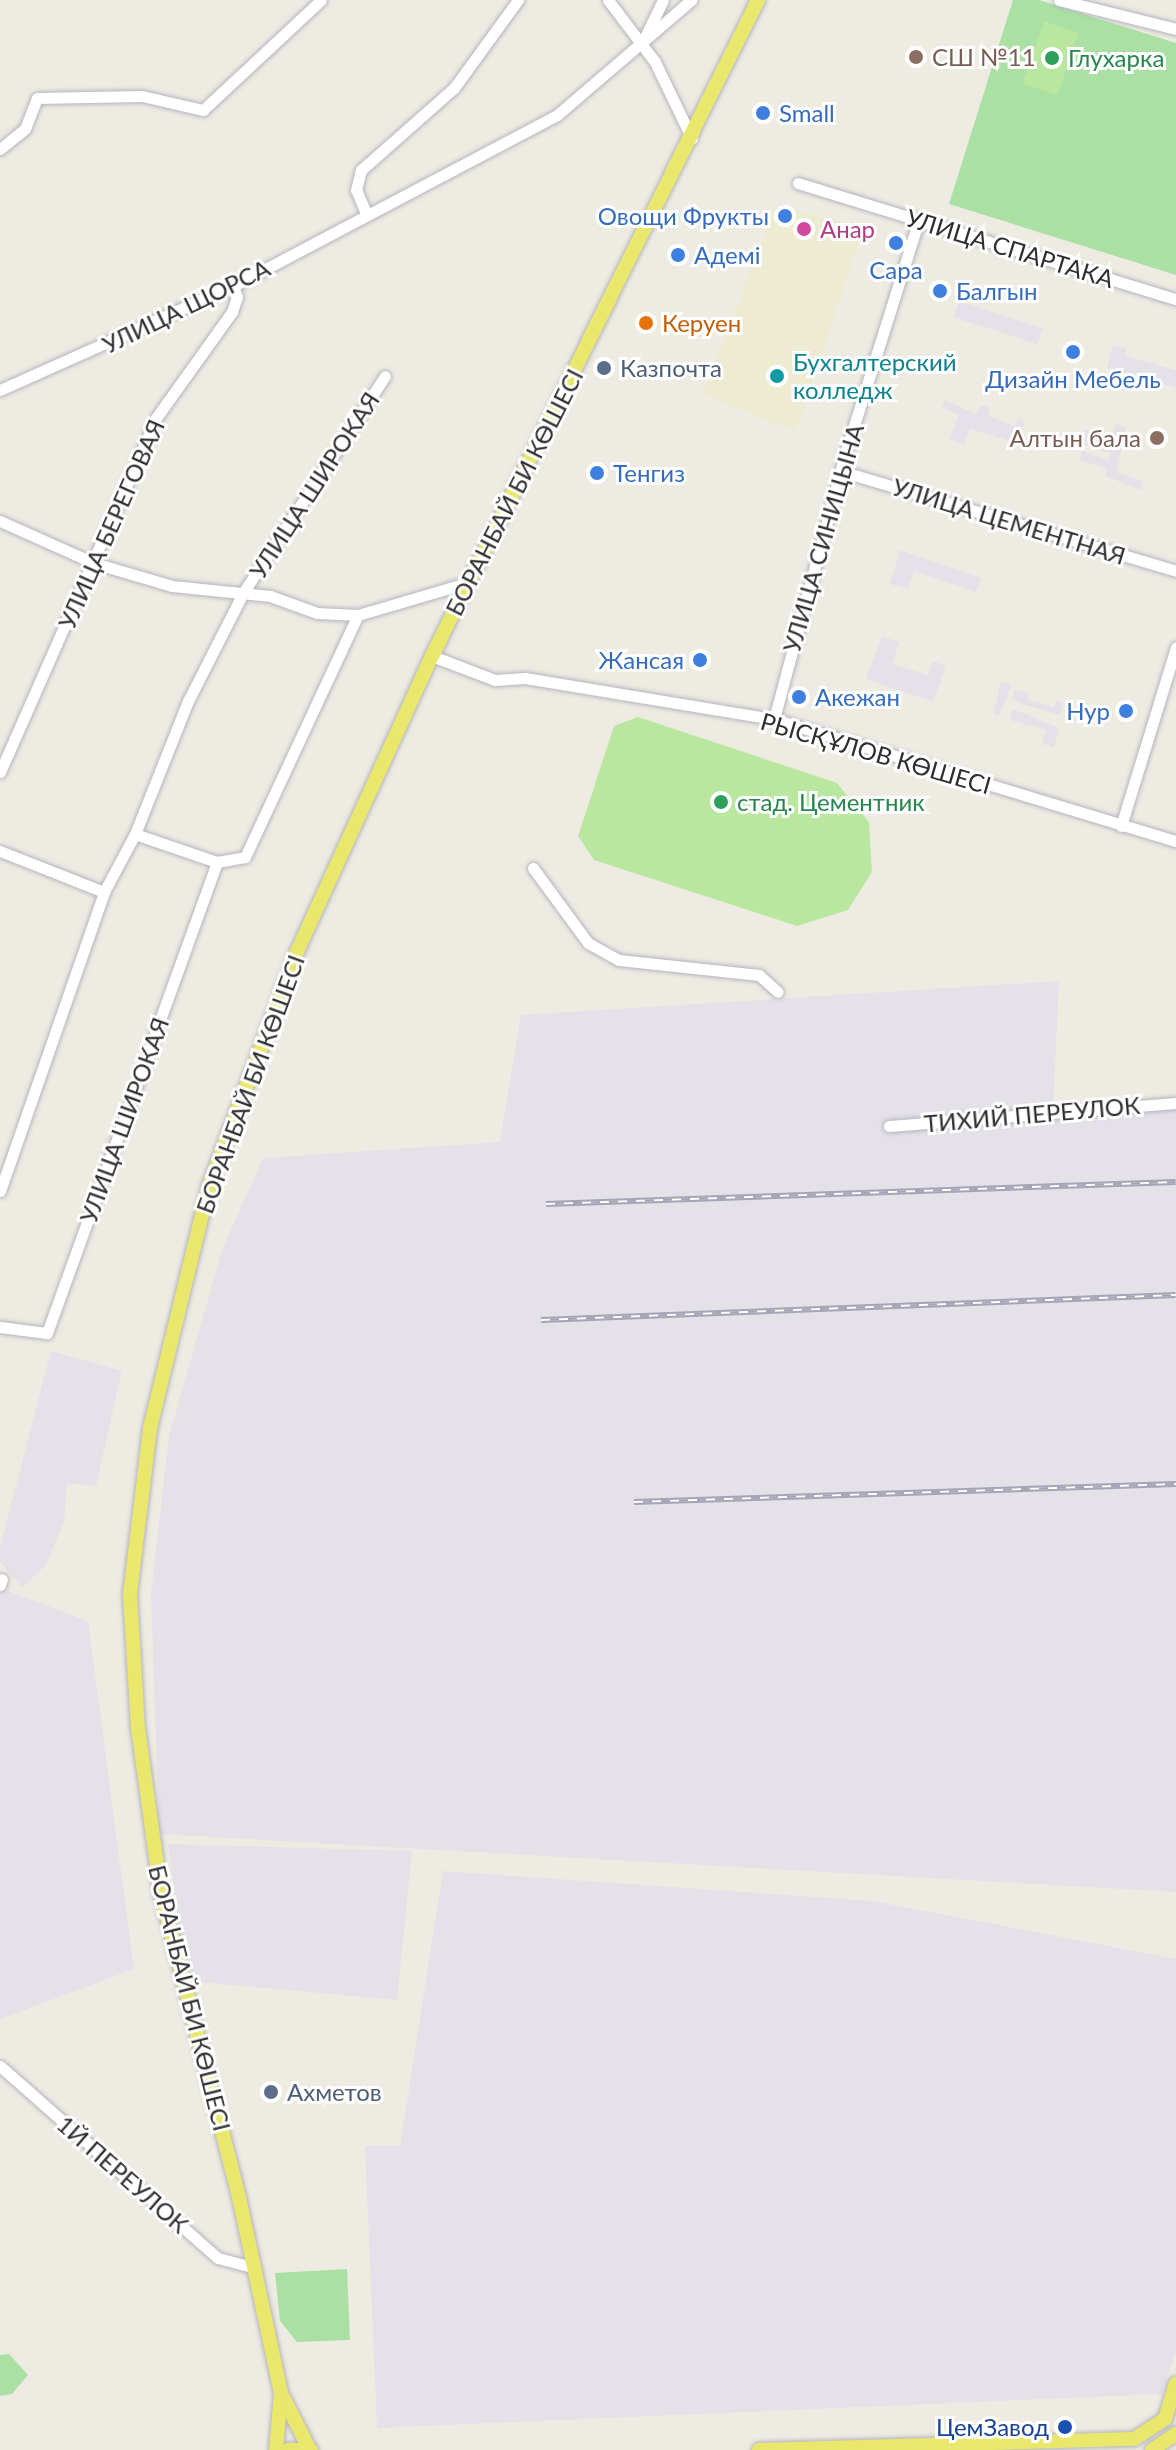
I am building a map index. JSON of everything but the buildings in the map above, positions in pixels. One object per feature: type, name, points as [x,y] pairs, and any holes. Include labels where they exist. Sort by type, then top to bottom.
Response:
[{"type":"main road","name":"БОРАНБАЙ БИ КӨШЕСІ","points":[[281,2393],[161,1894],[138,1729],[130,1594],[150,1428],[209,1186],[296,954],[467,583],[692,140],[758,0]]},
{"type":"main road","points":[[759,2450],[1134,2439],[1165,2419],[1176,2384]]},
{"type":"main road","points":[[276,2450],[281,2393]]},
{"type":"main road","points":[[281,2393],[310,2450],[288,2450]]},
{"type":"main road","points":[[1152,2450],[1176,2434]]},
{"type":"street","points":[[0,149],[25,129],[37,98],[142,96],[203,110],[321,0]]},
{"type":"street","points":[[366,213],[356,190],[361,170],[454,88],[518,0]]},
{"type":"street","points":[[608,0],[640,47],[655,62],[692,140]]},
{"type":"street","points":[[640,47],[663,0]]},
{"type":"street","name":"УЛИЦА ЩОРСА","points":[[0,390],[233,286],[366,213],[557,115],[640,47],[691,0]]},
{"type":"street","points":[[1059,0],[1176,29]]},
{"type":"street","name":"УЛИЦА СПАРТАКА","points":[[798,183],[1176,299]]},
{"type":"street","name":"УЛИЦА СИНИЦЫНА","points":[[774,719],[841,471],[919,220]]},
{"type":"street","name":"УЛИЦА БЕРЕГОВАЯ","points":[[0,772],[156,418],[232,312],[237,297],[233,286]]},
{"type":"street","name":"УЛИЦА ШИРОКАЯ","points":[[0,1191],[104,892],[135,834],[188,701],[243,593],[385,376]]},
{"type":"street","name":"УЛИЦА ЦЕМЕНТНАЯ","points":[[841,471],[1176,571]]},
{"type":"street","name":"УЛИЦА ШИРОКАЯ","points":[[0,521],[94,563],[172,586],[270,596],[317,613],[358,615],[467,583]]},
{"type":"street","points":[[135,834],[217,862],[245,857],[358,615]]},
{"type":"street","points":[[1121,826],[1176,647]]},
{"type":"street","name":"РЫСҚҰЛОВ КӨШЕСІ","points":[[432,656],[495,680],[525,678],[774,719],[1176,841]]},
{"type":"street","points":[[0,851],[104,892]]},
{"type":"street","name":"УЛИЦА ШИРОКАЯ","points":[[0,1327],[47,1333],[217,862]]},
{"type":"street","points":[[533,868],[588,943],[619,960],[759,975],[778,992]]},
{"type":"street","name":"ТИХИЙ ПЕРЕУЛОК","points":[[889,1126],[1176,1103]]},
{"type":"street","name":"1Й ПЕРЕУЛОК","points":[[0,2066],[218,2258],[252,2267]]},
{"type":"shaded area","points":[[775,206],[864,227],[796,432],[703,394]]},
{"type":"shaded area","points":[[959,301],[1043,328],[1037,344],[954,317]]},
{"type":"shaded area","points":[[1113,345],[1126,348],[1125,356],[1176,370],[1176,388],[1107,368]]},
{"type":"shaded area","points":[[945,400],[976,414],[981,405],[990,408],[988,416],[1015,426],[1018,419],[1025,421],[1017,443],[970,429],[964,444],[949,439],[959,415],[942,408]]},
{"type":"shaded area","points":[[1116,424],[1126,427],[1117,472],[1143,481],[1141,490],[1105,476],[1107,469],[1079,460],[1082,451],[1108,460],[1110,453],[1080,444],[1085,429],[1109,442]]},
{"type":"shaded area","points":[[900,550],[981,578],[976,592],[914,571],[908,589],[890,584]]},
{"type":"shaded area","points":[[882,636],[899,642],[892,664],[928,675],[933,661],[946,666],[933,702],[866,679]]},
{"type":"shaded area","points":[[1001,682],[1012,684],[999,716],[993,714]]},
{"type":"shaded area","points":[[1014,690],[1029,693],[1028,700],[1054,707],[1056,700],[1063,702],[1060,715],[1019,703],[1012,697]]},
{"type":"shaded area","points":[[1013,709],[1059,728],[1054,747],[1042,744],[1046,730],[1010,720]]},
{"type":"shaded area","points":[[1059,981],[1053,1108],[1176,1101],[1176,1892],[159,1834],[151,1593],[169,1436],[222,1250],[263,1158],[500,1142],[521,1015]]},
{"type":"shaded area","points":[[51,1351],[122,1371],[96,1486],[67,1483],[64,1522],[46,1565],[22,1588],[0,1561],[0,1547]]},
{"type":"shaded area","points":[[0,1588],[88,1621],[134,1969],[0,2019]]},
{"type":"shaded area","points":[[168,1844],[412,1851],[397,2000],[187,1981]]},
{"type":"shaded area","points":[[443,1871],[873,1901],[1176,1959],[1176,2351],[1162,2394],[377,2428],[365,2146],[400,2146]]},
{"type":"green space","points":[[1013,0],[1039,0],[1176,43],[1176,275],[949,204]]},
{"type":"green space","name":"Глухарка","points":[[1044,21],[1079,33],[1057,95],[1023,83]]},
{"type":"green space","name":"стад. Цементник","points":[[638,717],[837,783],[869,822],[872,872],[848,910],[797,926],[594,860],[578,836],[614,726]]},
{"type":"green space","points":[[347,2269],[350,2340],[297,2342],[280,2321],[275,2273]]},
{"type":"green space","points":[[9,2354],[28,2375],[12,2394],[0,2396],[0,2355]]},
{"type":"railway","points":[[546,1204],[1176,1182]]},
{"type":"railway","points":[[541,1320],[1176,1295]]},
{"type":"railway","points":[[634,1502],[1176,1484]]},
{"type":"place","name":"СШ №11","points":[[916,57]]},
{"type":"place","name":"Глухарка","points":[[1052,58]]},
{"type":"place","name":"Small","points":[[763,113]]},
{"type":"place","name":"Овощи Фрукты","points":[[785,216]]},
{"type":"place","name":"Анар","points":[[804,229]]},
{"type":"place","name":"Сара","points":[[896,243]]},
{"type":"place","name":"Адемi","points":[[678,255]]},
{"type":"place","name":"Балгын","points":[[940,291]]},
{"type":"place","name":"Керуен","points":[[646,323]]},
{"type":"place","name":"Дизайн Мебель","points":[[1073,352]]},
{"type":"place","name":"Казпочта","points":[[604,368]]},
{"type":"place","name":"Бухгалтерский колледж","points":[[777,376]]},
{"type":"place","name":"Алтын бала","points":[[1157,438]]},
{"type":"place","name":"Тенгиз","points":[[597,473]]},
{"type":"place","name":"Жансая","points":[[700,660]]},
{"type":"place","name":"Акежан","points":[[799,697]]},
{"type":"place","name":"Нур","points":[[1126,711]]},
{"type":"place","name":"стад. Цементник","points":[[721,802]]},
{"type":"place","name":"Ахметов","points":[[271,2092]]},
{"type":"place","name":"ЦемЗавод","points":[[1065,2427]]}]
